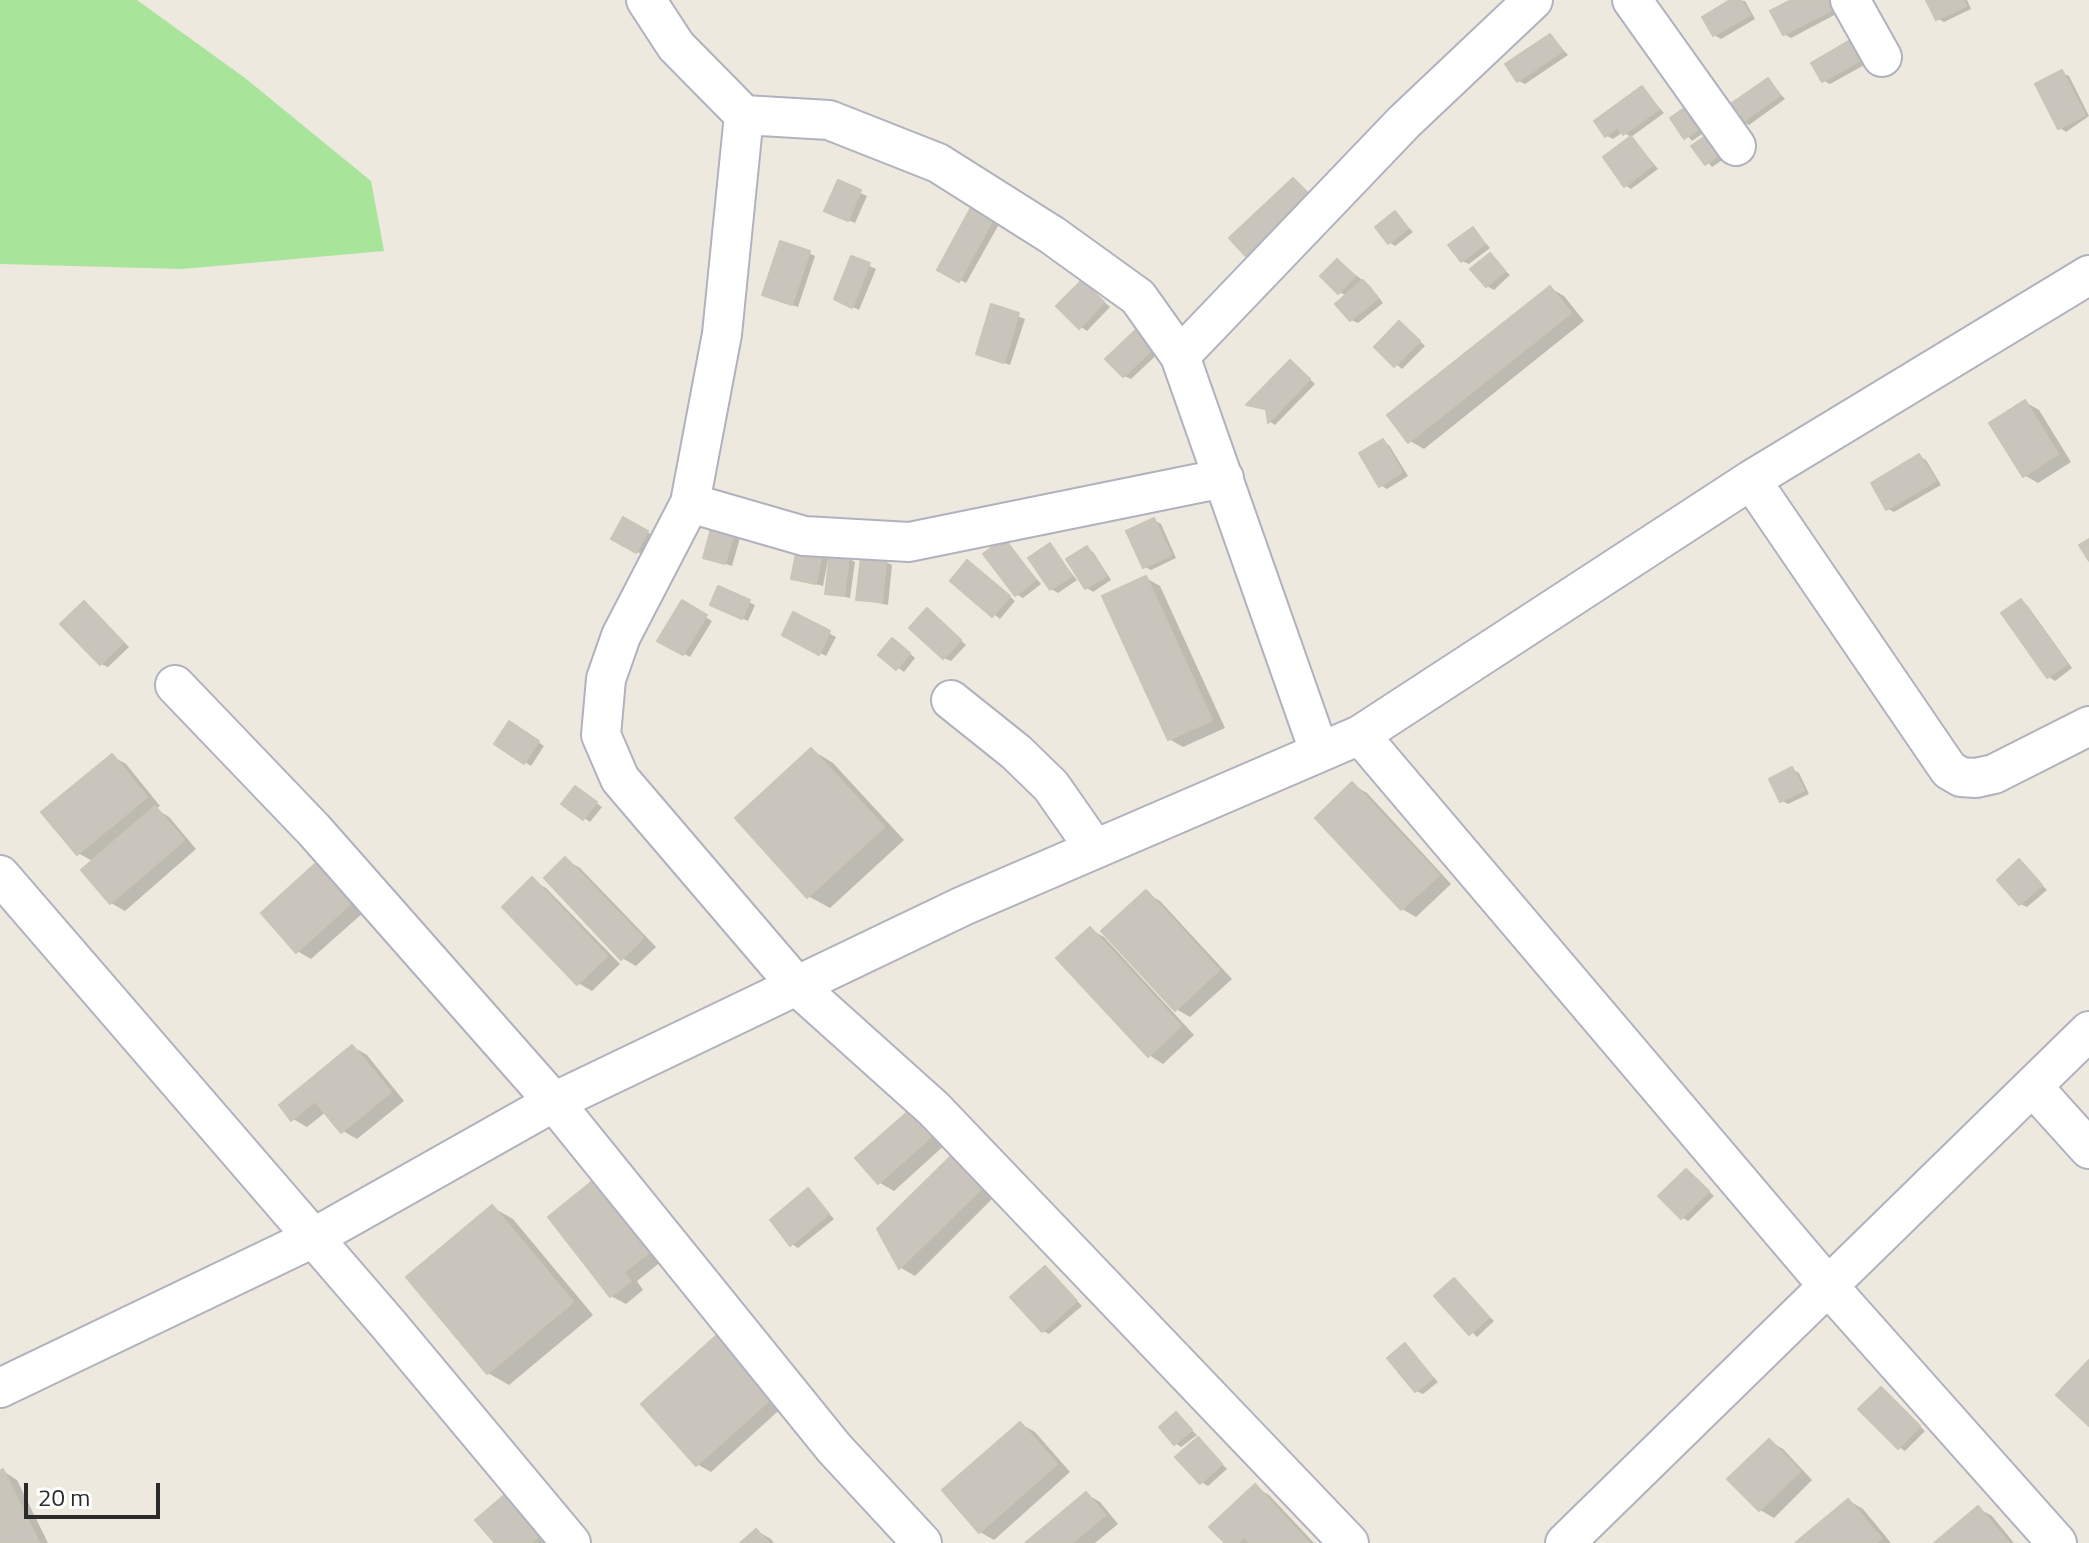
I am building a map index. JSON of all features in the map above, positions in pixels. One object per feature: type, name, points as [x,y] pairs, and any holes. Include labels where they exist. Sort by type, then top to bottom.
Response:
[{"type":"street","points":[[646,0],[676,46],[744,115],[829,120],[938,163],[1052,235],[1138,297],[1180,356],[1319,751]]},
{"type":"street","points":[[1180,356],[1404,122],[1533,0]]},
{"type":"street","points":[[1632,0],[1736,146]]},
{"type":"street","points":[[1850,0],[1882,57]]},
{"type":"street","points":[[744,115],[722,334],[690,503],[621,636],[606,679],[601,735],[620,779],[797,986],[934,1109],[1349,1543]]},
{"type":"street","points":[[0,1388],[311,1239],[554,1102],[963,906],[1360,735],[1751,480],[2089,275]]},
{"type":"street","points":[[690,503],[804,536],[909,542],[1224,478]]},
{"type":"street","points":[[1751,480],[1949,770],[1961,777],[1994,774],[2089,726]]},
{"type":"street","points":[[175,685],[314,830],[554,1102],[834,1448],[922,1543]]},
{"type":"street","points":[[951,700],[1016,752],[1051,786],[1095,849]]},
{"type":"street","points":[[1360,735],[1829,1287],[2057,1543]]},
{"type":"street","points":[[0,875],[311,1239],[388,1324],[571,1543]]},
{"type":"street","points":[[1565,1543],[2089,1031]]},
{"type":"street","points":[[2033,1087],[2089,1149]]},
{"type":"green space","points":[[0,0],[137,0],[245,78],[371,181],[384,251],[182,269],[0,264]]},
{"type":"building","points":[[1730,0],[1741,0],[1750,15],[1713,36],[1702,17]]},
{"type":"building","points":[[1791,0],[1830,0],[1835,8],[1783,35],[1770,11]]},
{"type":"building","points":[[1926,0],[1963,0],[1966,6],[1936,20]]},
{"type":"building","points":[[1550,34],[1563,51],[1517,82],[1505,64]]},
{"type":"building","points":[[1850,40],[1861,60],[1822,82],[1811,63]]},
{"type":"building","points":[[2062,70],[2085,115],[2058,129],[2035,84]]},
{"type":"building","points":[[1768,78],[1780,95],[1741,123],[1741,114],[1729,105]]},
{"type":"building","points":[[1642,86],[1659,109],[1623,135],[1618,127],[1605,137],[1594,121]]},
{"type":"building","points":[[1693,102],[1707,123],[1684,139],[1670,118]]},
{"type":"building","points":[[1713,131],[1726,150],[1705,165],[1691,146]]},
{"type":"building","points":[[1631,136],[1653,165],[1624,187],[1603,157]]},
{"type":"building","points":[[1293,178],[1318,203],[1253,264],[1229,238]]},
{"type":"building","points":[[838,180],[861,190],[848,221],[824,211]]},
{"type":"building","points":[[975,200],[997,212],[959,282],[937,270]]},
{"type":"building","points":[[1395,211],[1408,228],[1388,244],[1375,227]]},
{"type":"building","points":[[1473,227],[1485,244],[1461,262],[1448,245]]},
{"type":"building","points":[[780,241],[810,251],[792,305],[762,295]]},
{"type":"building","points":[[1490,253],[1505,271],[1486,287],[1470,269]]},
{"type":"building","points":[[851,256],[870,263],[852,308],[834,299]]},
{"type":"building","points":[[1337,259],[1355,276],[1338,294],[1320,276]]},
{"type":"building","points":[[1082,280],[1104,302],[1079,329],[1056,306]]},
{"type":"building","points":[[1363,280],[1378,298],[1350,321],[1335,304]]},
{"type":"building","points":[[1550,286],[1571,313],[1408,443],[1387,415]]},
{"type":"building","points":[[991,304],[1019,313],[1004,363],[976,354]]},
{"type":"building","points":[[1399,321],[1420,341],[1394,367],[1374,347]]},
{"type":"building","points":[[1142,324],[1159,343],[1123,377],[1105,359]]},
{"type":"building","points":[[1290,360],[1310,379],[1268,423],[1266,409],[1246,405]]},
{"type":"building","points":[[2025,400],[2058,454],[2023,477],[1989,423]]},
{"type":"building","points":[[1383,439],[1402,472],[1379,487],[1359,453]]},
{"type":"building","points":[[1919,454],[1936,481],[1886,510],[1871,483]]},
{"type":"building","points":[[623,517],[648,531],[636,553],[611,539]]},
{"type":"building","points":[[714,518],[736,525],[725,564],[703,558]]},
{"type":"building","points":[[1154,518],[1171,555],[1143,568],[1126,531]]},
{"type":"building","points":[[1004,538],[1036,580],[1015,596],[983,554]]},
{"type":"building","points":[[2089,539],[2089,561],[2079,545]]},
{"type":"building","points":[[1050,543],[1072,576],[1050,590],[1028,558]]},
{"type":"building","points":[[1087,546],[1106,576],[1085,589],[1066,559]]},
{"type":"building","points":[[797,548],[822,552],[816,584],[791,579]]},
{"type":"building","points":[[830,553],[849,556],[844,596],[825,594]]},
{"type":"building","points":[[861,557],[886,560],[882,602],[856,600]]},
{"type":"building","points":[[967,560],[1010,596],[992,617],[950,581]]},
{"type":"building","points":[[1146,576],[1212,720],[1168,740],[1102,596]]},
{"type":"building","points":[[718,586],[750,600],[742,619],[710,605]]},
{"type":"building","points":[[2021,599],[2067,664],[2047,678],[2001,613]]},
{"type":"building","points":[[682,600],[707,615],[683,655],[657,641]]},
{"type":"building","points":[[84,601],[123,642],[100,665],[60,624]]},
{"type":"building","points":[[927,608],[961,640],[943,659],[909,628]]},
{"type":"building","points":[[793,612],[830,631],[819,655],[782,635]]},
{"type":"building","points":[[892,638],[910,653],[896,670],[878,655]]},
{"type":"building","points":[[509,721],[539,741],[524,764],[494,744]]},
{"type":"building","points":[[811,748],[884,827],[807,898],[735,818]]},
{"type":"building","points":[[112,754],[147,797],[77,855],[41,812]]},
{"type":"building","points":[[1792,767],[1804,790],[1780,802],[1769,779]]},
{"type":"building","points":[[1352,782],[1439,875],[1401,910],[1315,818]]},
{"type":"building","points":[[575,786],[597,802],[583,820],[561,804]]},
{"type":"building","points":[[155,806],[184,840],[110,904],[81,870]]},
{"type":"building","points":[[565,857],[643,938],[621,960],[544,878]]},
{"type":"building","points":[[2019,859],[2042,885],[2019,905],[1997,880]]},
{"type":"building","points":[[316,863],[351,903],[296,953],[261,913]]},
{"type":"building","points":[[532,877],[607,956],[577,985],[502,907]]},
{"type":"building","points":[[1146,890],[1219,970],[1175,1011],[1101,931]]},
{"type":"building","points":[[1090,927],[1181,1026],[1148,1057],[1056,958]]},
{"type":"building","points":[[352,1045],[391,1092],[341,1133],[315,1101],[291,1121],[279,1105]]},
{"type":"building","points":[[911,1109],[934,1134],[878,1184],[855,1158]]},
{"type":"building","points":[[956,1151],[988,1182],[899,1269],[877,1229]]},
{"type":"building","points":[[1686,1169],[1709,1191],[1681,1219],[1658,1196]]},
{"type":"building","points":[[595,1179],[651,1251],[624,1272],[631,1281],[610,1297],[548,1217]]},
{"type":"building","points":[[808,1188],[829,1214],[790,1246],[770,1220]]},
{"type":"building","points":[[492,1205],[573,1302],[487,1374],[406,1277]]},
{"type":"building","points":[[1045,1266],[1077,1301],[1042,1332],[1010,1297]]},
{"type":"building","points":[[1454,1278],[1489,1317],[1469,1335],[1434,1296]]},
{"type":"building","points":[[718,1334],[774,1396],[696,1466],[641,1404]]},
{"type":"building","points":[[1405,1343],[1433,1378],[1415,1392],[1387,1358]]},
{"type":"building","points":[[2089,1360],[2089,1426],[2056,1395]]},
{"type":"building","points":[[1881,1387],[1920,1426],[1898,1449],[1858,1409]]},
{"type":"building","points":[[1176,1412],[1192,1430],[1174,1445],[1159,1427]]},
{"type":"building","points":[[1020,1422],[1057,1464],[979,1533],[942,1490]]},
{"type":"building","points":[[1198,1437],[1222,1464],[1200,1484],[1175,1457]]},
{"type":"building","points":[[1769,1439],[1800,1471],[1759,1511],[1727,1479]]},
{"type":"building","points":[[3,1469],[39,1543],[0,1543],[0,1471]]},
{"type":"building","points":[[1255,1484],[1309,1543],[1250,1543],[1244,1537],[1238,1543],[1225,1543],[1209,1527]]},
{"type":"building","points":[[508,1492],[543,1532],[531,1543],[495,1543],[475,1520]]},
{"type":"building","points":[[1086,1492],[1105,1515],[1072,1543],[1025,1543]]},
{"type":"building","points":[[1848,1499],[1881,1538],[1876,1543],[1795,1543]]},
{"type":"building","points":[[1978,1506],[2009,1543],[1934,1543]]},
{"type":"building","points":[[756,1529],[769,1543],[740,1543]]}]
